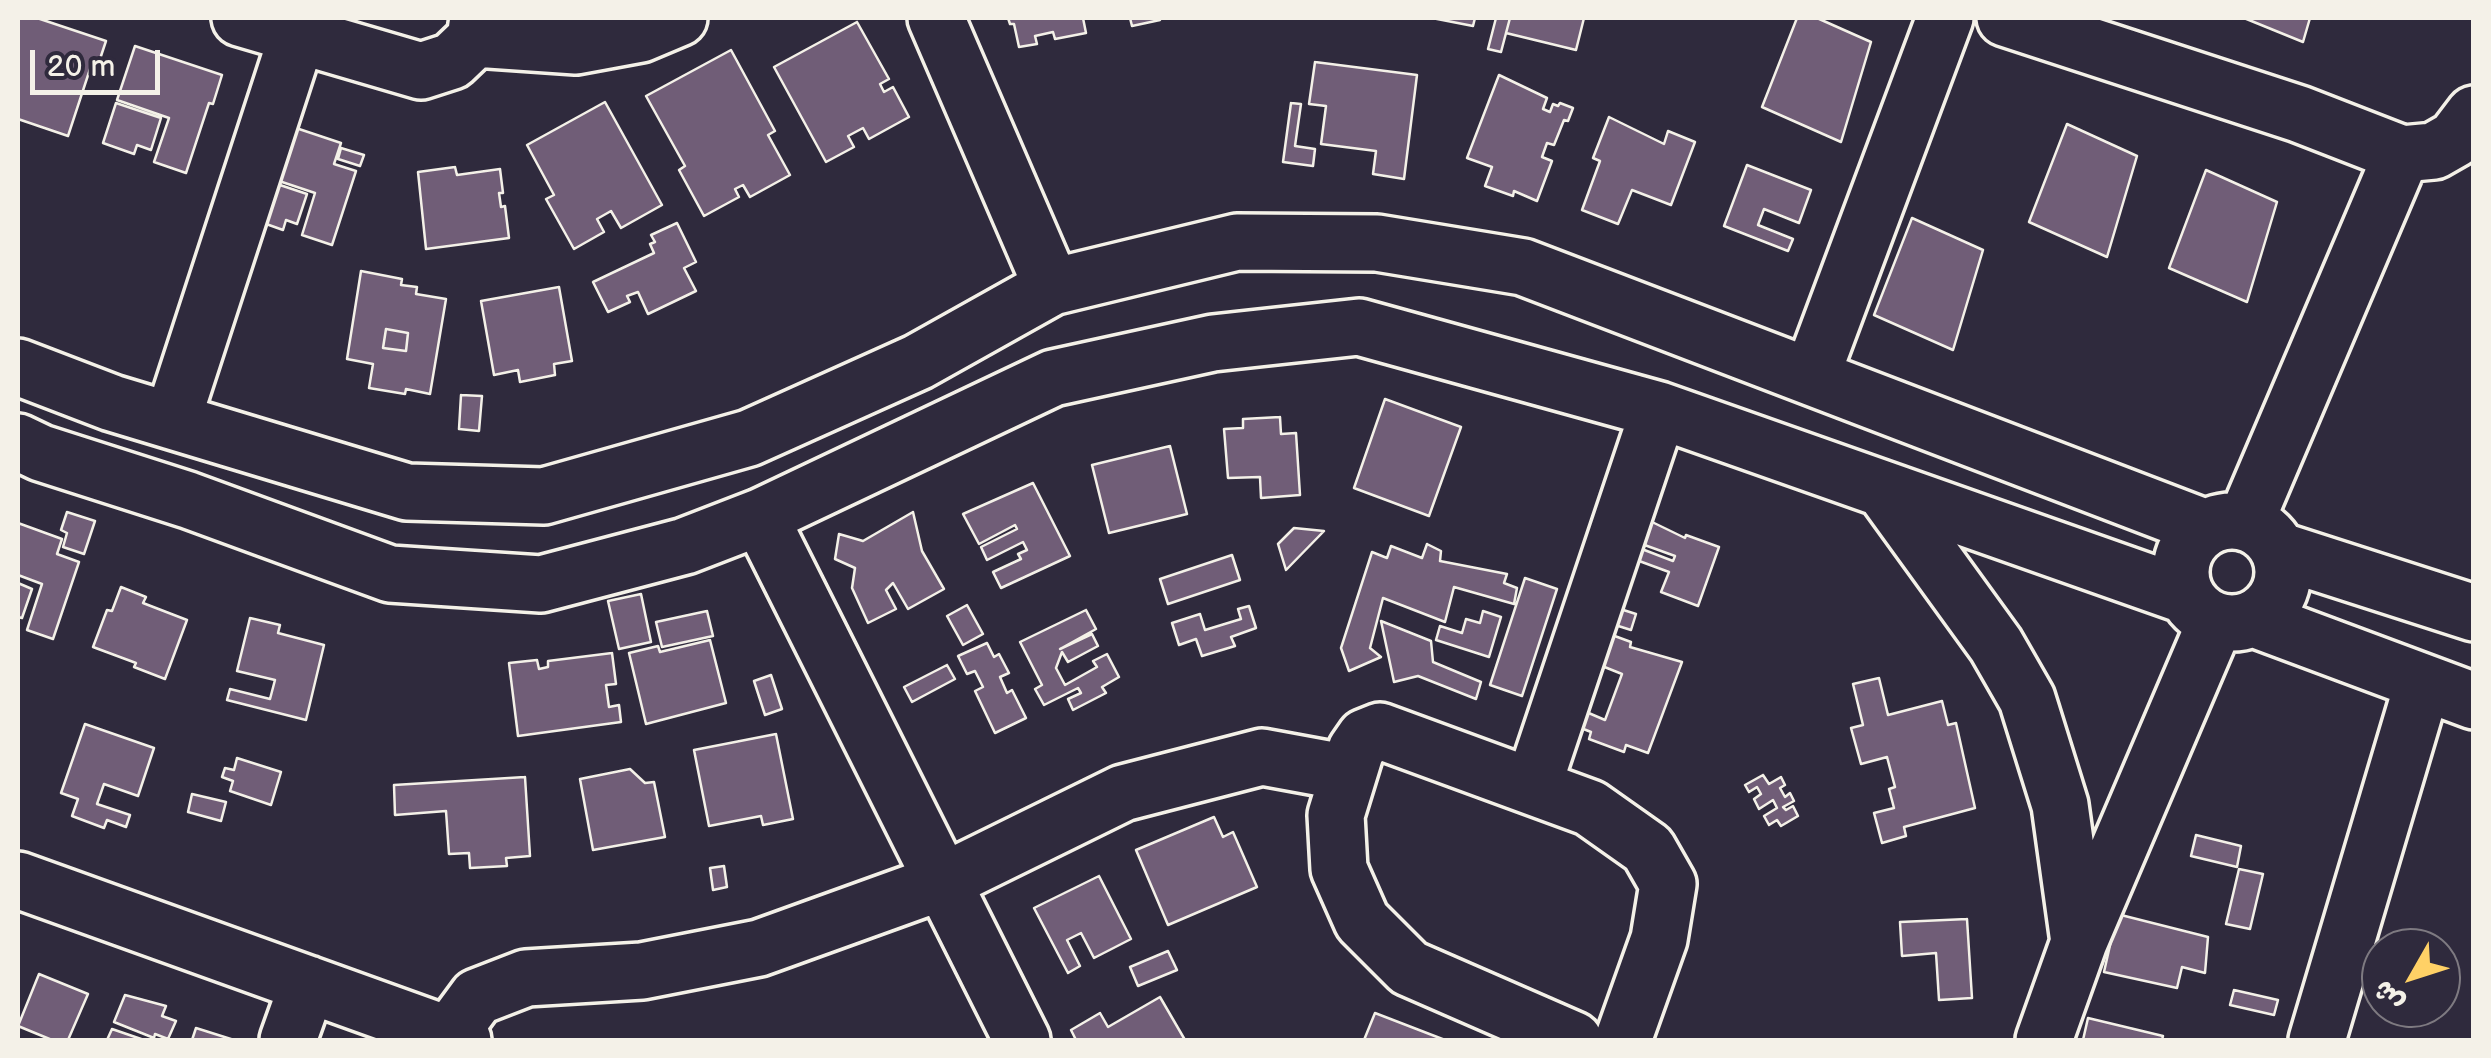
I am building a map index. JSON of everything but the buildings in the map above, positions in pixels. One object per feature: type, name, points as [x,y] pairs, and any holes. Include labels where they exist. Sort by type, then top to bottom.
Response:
[{"type":"street","points":[[240,18],[421,71],[452,61],[476,28],[576,46],[641,34],[680,18]]},
{"type":"street","points":[[936,18],[1052,287]]},
{"type":"street","points":[[1811,377],[1944,18]]},
{"type":"street","points":[[2006,18],[2299,114],[2402,154],[2434,151],[2455,139],[2474,114]]},
{"type":"street","points":[[172,421],[298,34]]},
{"type":"street","points":[[2243,534],[2402,154]]},
{"type":"street","points":[[18,367],[112,403],[407,492],[544,496],[750,438],[918,362],[1052,287],[1237,242],[1377,244],[1523,267],[1811,377],[2243,534],[2474,613]]},
{"type":"street","points":[[18,442],[390,574],[541,584],[686,546],[760,517],[1054,378],[1214,343],[1360,327],[1659,410],[2448,692],[2317,1040]]},
{"type":"street","points":[[91,469],[112,403]]},
{"type":"street","points":[[1534,786],[1659,410]]},
{"type":"street","points":[[1883,489],[1996,645],[2027,699],[2060,806],[2078,942]]},
{"type":"street","points":[[760,517],[1022,1040]]},
{"type":"street","points":[[2243,534],[2283,570],[2280,590],[2270,607],[2219,612],[2181,577],[2183,558],[2192,541],[2243,534]]},
{"type":"street","points":[[2044,1040],[2078,942],[2219,612]]},
{"type":"street","points":[[1574,1040],[1409,968],[1362,921],[1339,870],[1336,816],[1356,750],[1366,737],[1380,732],[1590,808],[1648,850],[1668,884],[1658,939],[1623,1040]]},
{"type":"street","points":[[18,880],[456,1038],[477,997],[526,978],[642,971],[760,948],[942,882],[1123,793],[1262,756],[1349,773]]},
{"type":"street","points":[[288,1040],[308,984]]}]
